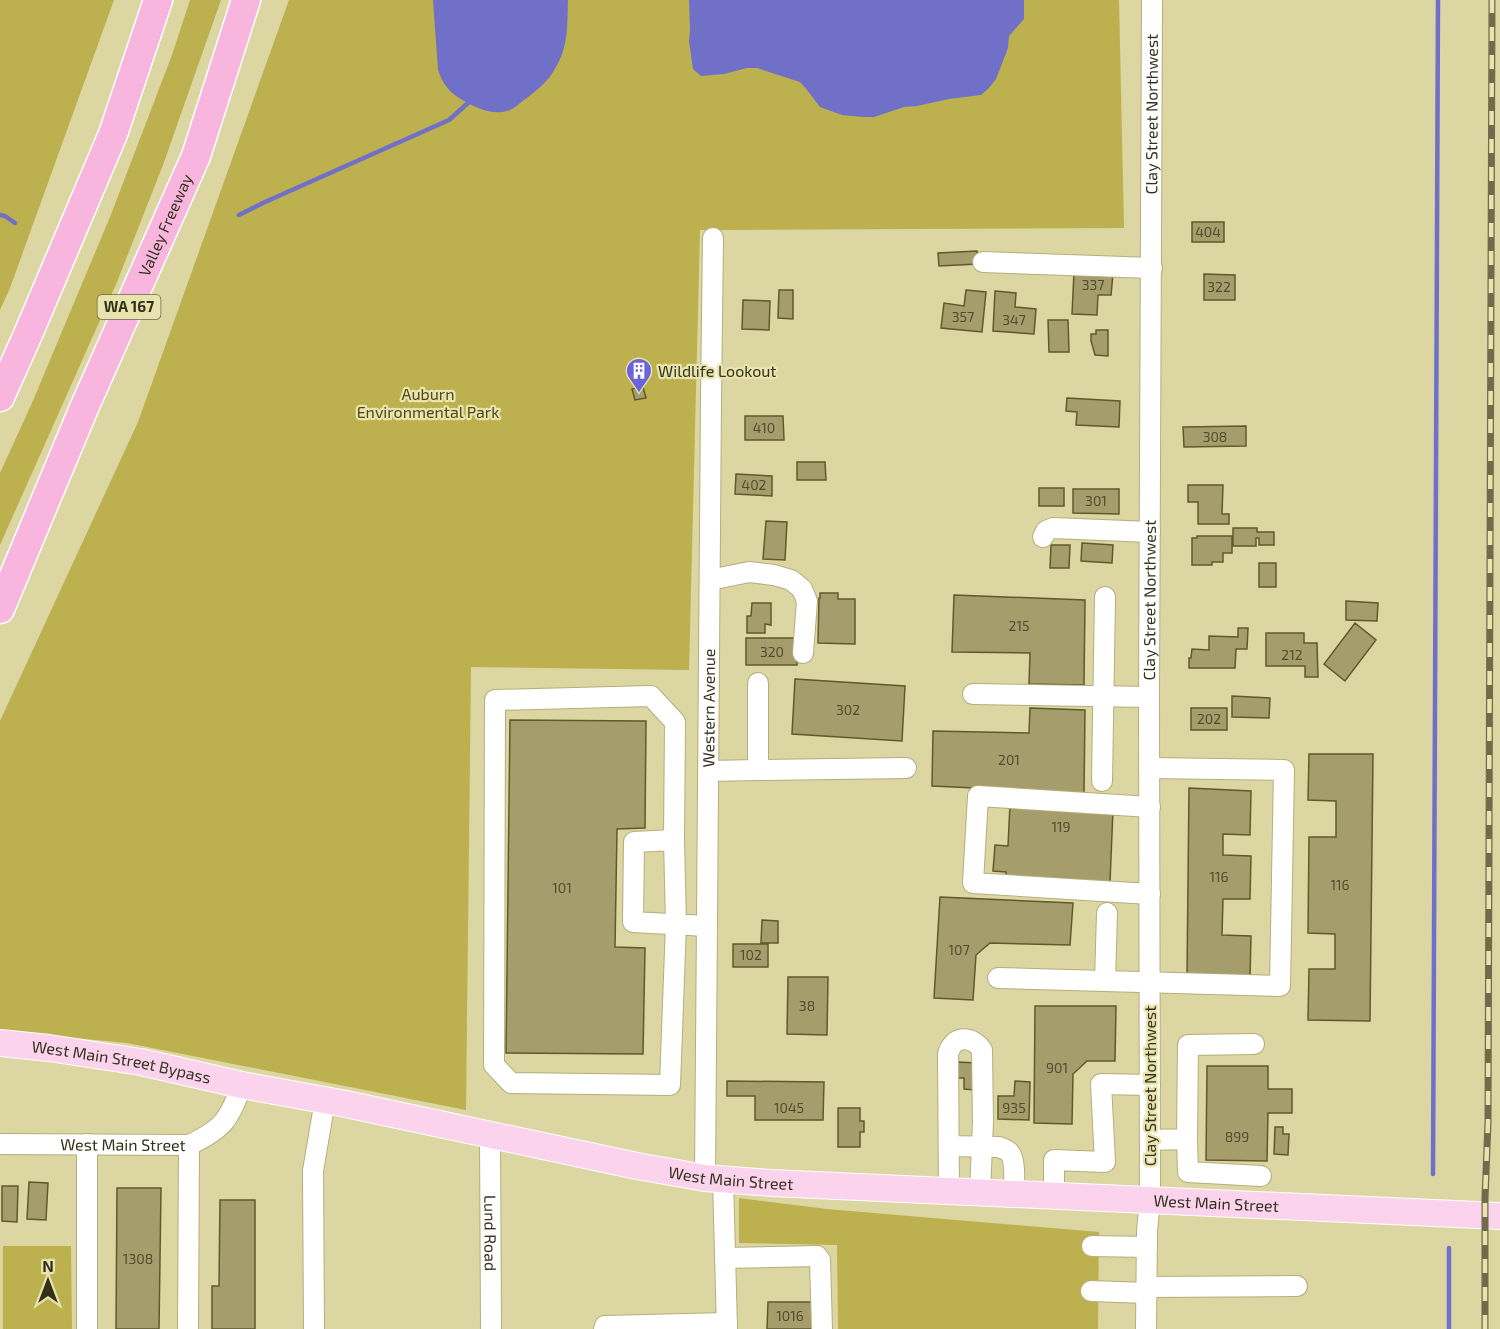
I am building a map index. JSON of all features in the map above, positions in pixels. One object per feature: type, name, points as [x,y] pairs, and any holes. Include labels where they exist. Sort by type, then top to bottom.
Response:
[{"type":"highway","points":[[0,397],[113,134],[158,0]]},
{"type":"highway","name":"Valley Freeway","points":[[0,609],[84,408],[196,156],[246,0]]},
{"type":"main road","name":"West Main Street Bypass","points":[[0,1043],[141,1062],[242,1085]]},
{"type":"main road","name":"West Main Street","points":[[242,1085],[325,1100],[637,1166],[714,1179],[1500,1216]]},
{"type":"street","name":"Clay Street Northwest","points":[[1146,1329],[1150,1200],[1149,698],[1152,0]]},
{"type":"street","name":"Western Avenue","points":[[713,238],[707,926],[714,1179],[725,1258],[727,1326]]},
{"type":"street","points":[[983,262],[1152,268]]},
{"type":"street","points":[[1044,537],[1046,531],[1053,528],[1150,532]]},
{"type":"street","points":[[710,580],[749,572],[791,580],[802,590],[807,601],[803,653]]},
{"type":"street","points":[[1102,781],[1105,597]]},
{"type":"street","points":[[758,683],[758,770]]},
{"type":"street","points":[[973,694],[1149,698]]},
{"type":"street","points":[[651,696],[675,722],[676,924],[670,1085],[511,1083],[494,1065],[495,700],[651,696]]},
{"type":"street","points":[[709,771],[906,768]]},
{"type":"street","points":[[998,978],[1280,986],[1284,770],[1149,768]]},
{"type":"street","points":[[1150,807],[978,796],[973,883],[1150,894]]},
{"type":"street","points":[[674,840],[634,842],[633,922],[707,926]]},
{"type":"street","points":[[1105,981],[1107,913]]},
{"type":"street","points":[[949,1191],[948,1054],[954,1042],[962,1039],[971,1040],[982,1050],[980,1192]]},
{"type":"street","points":[[1254,1044],[1188,1045],[1186,1139],[1188,1172],[1261,1176]]},
{"type":"street","points":[[1054,1196],[1054,1160],[1105,1162],[1101,1084],[1150,1085]]},
{"type":"street","name":"West Main Street","points":[[0,1144],[189,1145],[214,1132],[221,1125],[233,1107],[242,1085]]},
{"type":"street","points":[[314,1329],[313,1171],[325,1100]]},
{"type":"street","name":"Lund Road","points":[[490,1135],[490,1329]]},
{"type":"street","points":[[1150,1140],[1186,1139]]},
{"type":"street","points":[[87,1144],[87,1329]]},
{"type":"street","points":[[188,1329],[189,1145]]},
{"type":"street","points":[[949,1146],[999,1147],[1007,1150],[1013,1161],[1014,1194]]},
{"type":"street","points":[[1092,1246],[1147,1246]]},
{"type":"street","points":[[725,1258],[817,1256],[820,1260],[822,1329]]},
{"type":"street","points":[[1091,1291],[1297,1286]]},
{"type":"street","points":[[604,1329],[605,1326],[727,1326]]},
{"type":"green space","points":[[0,0],[114,0],[0,310]]},
{"type":"green space","points":[[190,0],[221,0],[163,165],[117,282],[0,545],[0,473],[110,217],[172,55]]},
{"type":"green space","name":"Auburn Environmental Park","points":[[289,0],[1119,0],[1124,228],[700,230],[689,670],[471,667],[466,1110],[127,1043],[0,1031],[0,721],[138,422]]},
{"type":"green space","points":[[739,1198],[827,1209],[1099,1232],[1098,1329],[838,1329],[837,1245],[739,1243]]},
{"type":"green space","points":[[3,1246],[71,1246],[72,1329],[3,1329]]},
{"type":"shaded area","points":[[433,0],[568,0],[565,46],[551,76],[531,95],[506,111],[493,112],[481,109],[455,95],[442,80],[438,70]]},
{"type":"shaded area","points":[[689,0],[1024,0],[1024,19],[1009,36],[1008,48],[996,79],[981,95],[904,107],[874,117],[863,117],[842,115],[820,107],[800,82],[757,68],[701,76],[693,69],[689,41]]},
{"type":"building","points":[[1192,222],[1224,222],[1224,242],[1192,242]]},
{"type":"building","points":[[977,251],[978,264],[939,266],[938,253]]},
{"type":"building","points":[[1074,272],[1113,274],[1111,295],[1098,295],[1097,315],[1072,314]]},
{"type":"building","points":[[1204,274],[1235,275],[1235,300],[1204,300]]},
{"type":"building","points":[[779,290],[793,290],[793,319],[778,318]]},
{"type":"building","points":[[966,290],[986,292],[982,332],[941,328],[944,303],[964,306]]},
{"type":"building","points":[[995,291],[1016,293],[1015,307],[1036,309],[1034,334],[993,331]]},
{"type":"building","points":[[743,300],[770,301],[769,330],[742,329]]},
{"type":"building","points":[[1048,320],[1068,320],[1069,352],[1049,352]]},
{"type":"building","points":[[1096,330],[1108,330],[1108,356],[1095,355],[1091,334],[1096,334]]},
{"type":"building","name":"Wildlife Lookout","points":[[643,387],[646,398],[635,400],[632,389]]},
{"type":"building","points":[[1067,398],[1120,401],[1119,427],[1076,425],[1077,412],[1066,411]]},
{"type":"building","points":[[745,416],[783,416],[784,440],[745,440]]},
{"type":"building","points":[[1246,426],[1246,446],[1184,447],[1183,427]]},
{"type":"building","points":[[797,462],[825,462],[826,480],[797,480]]},
{"type":"building","points":[[736,474],[772,476],[772,496],[735,494]]},
{"type":"building","points":[[1188,485],[1223,485],[1222,514],[1229,514],[1229,524],[1198,524],[1198,502],[1188,502]]},
{"type":"building","points":[[1039,488],[1064,488],[1064,506],[1039,506]]},
{"type":"building","points":[[1073,489],[1119,489],[1119,514],[1073,513]]},
{"type":"building","points":[[766,521],[787,522],[785,560],[763,559]]},
{"type":"building","points":[[1233,528],[1257,528],[1257,532],[1274,532],[1274,545],[1259,545],[1259,538],[1256,538],[1256,546],[1233,546]]},
{"type":"building","points":[[1197,536],[1232,536],[1232,553],[1223,553],[1223,562],[1212,562],[1212,565],[1192,565],[1192,538],[1197,538]]},
{"type":"building","points":[[1082,543],[1113,545],[1112,563],[1081,561]]},
{"type":"building","points":[[1051,545],[1070,545],[1069,568],[1050,568]]},
{"type":"building","points":[[1259,563],[1276,563],[1276,587],[1259,587]]},
{"type":"building","points":[[820,593],[838,593],[838,599],[855,599],[855,644],[818,643]]},
{"type":"building","points":[[954,595],[1085,600],[1084,685],[1029,684],[1030,653],[952,652]]},
{"type":"building","points":[[1346,601],[1378,603],[1377,621],[1346,620]]},
{"type":"building","points":[[752,603],[771,603],[771,625],[765,624],[765,633],[747,633],[747,616],[751,616]]},
{"type":"building","points":[[1355,623],[1376,640],[1345,681],[1324,664]]},
{"type":"building","points":[[1238,628],[1248,628],[1247,649],[1236,649],[1235,668],[1189,668],[1192,649],[1209,650],[1209,636],[1238,637]]},
{"type":"building","points":[[1266,633],[1304,633],[1304,643],[1317,643],[1318,677],[1305,677],[1305,666],[1266,666]]},
{"type":"building","points":[[746,638],[797,638],[797,665],[746,665]]},
{"type":"building","points":[[795,679],[905,686],[902,741],[792,734]]},
{"type":"building","points":[[1232,696],[1270,698],[1269,718],[1232,717]]},
{"type":"building","points":[[1030,708],[1085,710],[1084,793],[932,786],[933,731],[1029,733]]},
{"type":"building","points":[[1191,708],[1227,708],[1227,730],[1191,730]]},
{"type":"building","points":[[510,720],[646,721],[645,828],[617,829],[615,947],[645,948],[643,1054],[506,1053]]},
{"type":"building","points":[[1309,754],[1373,754],[1370,1021],[1308,1020],[1309,969],[1335,969],[1335,934],[1308,933],[1309,837],[1336,837],[1336,801],[1308,800]]},
{"type":"building","points":[[1189,788],[1251,791],[1250,835],[1223,834],[1223,855],[1251,856],[1250,899],[1223,899],[1222,935],[1251,936],[1250,978],[1187,976]]},
{"type":"building","points":[[1010,804],[1113,810],[1110,882],[1006,877],[1006,872],[993,871],[995,845],[1008,846]]},
{"type":"building","points":[[940,897],[1073,903],[1070,945],[990,943],[976,955],[973,1000],[934,998]]},
{"type":"building","points":[[762,920],[778,921],[778,943],[761,943]]},
{"type":"building","points":[[733,944],[768,944],[768,967],[733,967]]},
{"type":"building","points":[[788,977],[828,977],[827,1035],[787,1034]]},
{"type":"building","points":[[1035,1006],[1116,1006],[1115,1061],[1087,1061],[1073,1074],[1072,1124],[1034,1123]]},
{"type":"building","points":[[958,1062],[976,1063],[975,1090],[964,1089],[964,1078],[957,1078]]},
{"type":"building","points":[[1207,1066],[1268,1066],[1268,1089],[1292,1089],[1292,1113],[1268,1113],[1267,1161],[1206,1160]]},
{"type":"building","points":[[727,1081],[824,1082],[823,1120],[755,1120],[755,1096],[727,1096]]},
{"type":"building","points":[[1015,1081],[1030,1082],[1029,1120],[998,1119],[998,1096],[1014,1096]]},
{"type":"building","points":[[838,1108],[860,1108],[860,1121],[864,1121],[864,1132],[860,1132],[860,1147],[838,1147]]},
{"type":"building","points":[[1275,1127],[1283,1127],[1283,1134],[1289,1134],[1288,1155],[1274,1154]]},
{"type":"building","points":[[29,1182],[48,1183],[46,1220],[27,1219]]},
{"type":"building","points":[[2,1186],[18,1186],[17,1222],[2,1221]]},
{"type":"building","points":[[117,1188],[161,1188],[159,1329],[116,1329]]},
{"type":"building","points":[[220,1200],[255,1200],[255,1329],[212,1329],[212,1286],[219,1286]]},
{"type":"building","points":[[768,1302],[813,1302],[813,1329],[767,1329]]},
{"type":"waterway","points":[[1433,1174],[1438,0]]},
{"type":"waterway","points":[[239,215],[449,120],[468,103],[470,98]]},
{"type":"waterway","points":[[0,215],[15,223]]},
{"type":"waterway","points":[[1449,1248],[1449,1329]]},
{"type":"railway","points":[[1485,1329],[1485,1198],[1488,1122],[1492,0]]},
{"type":"place","name":"Wildlife Lookout","points":[[639,394]]}]
